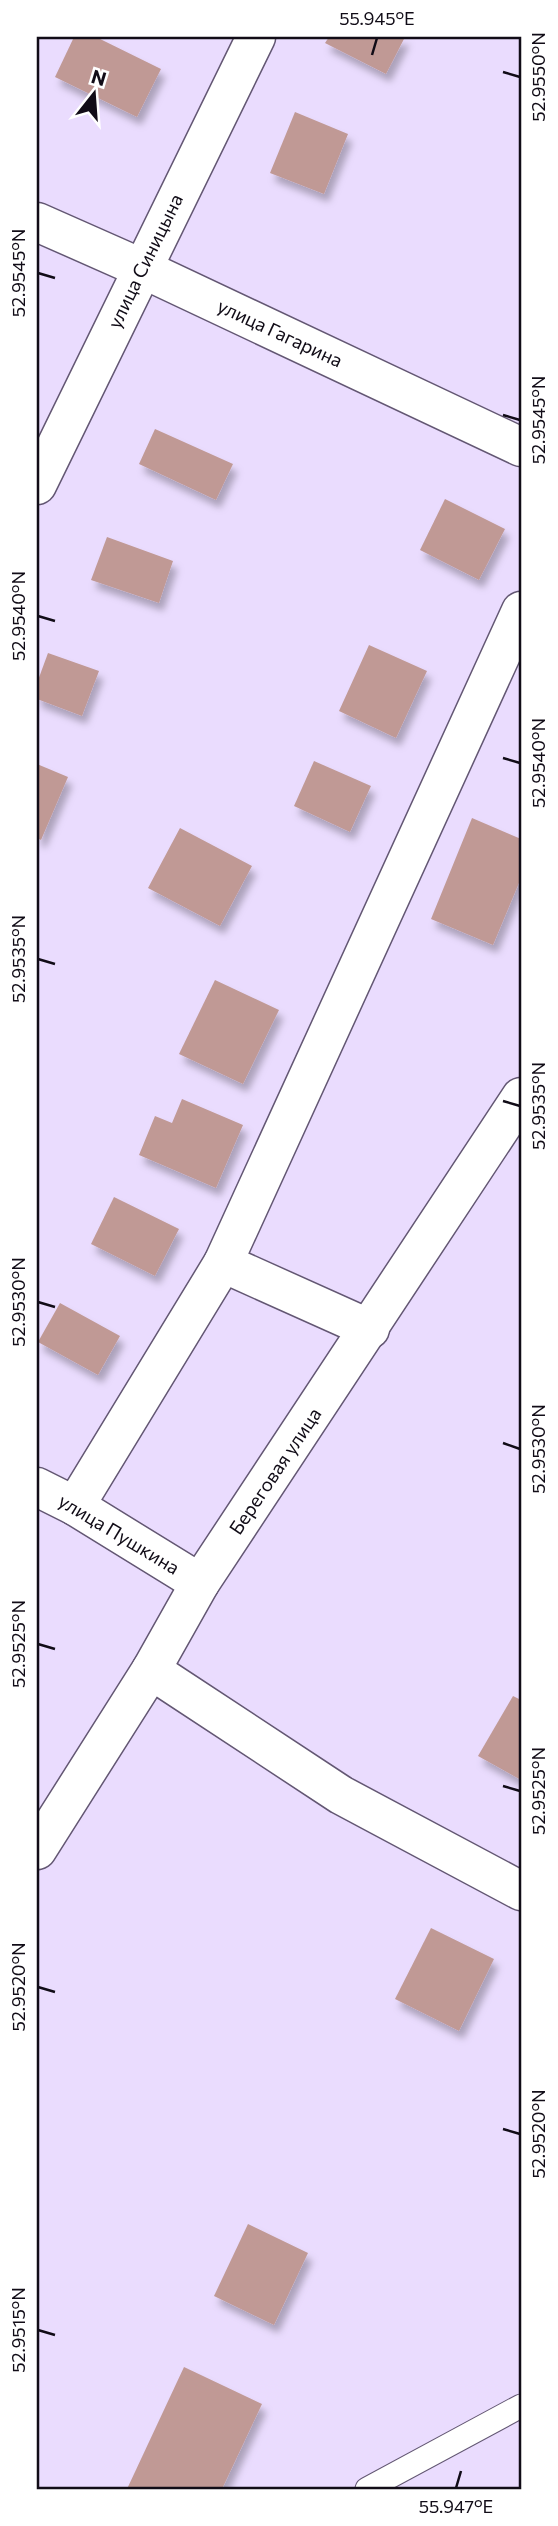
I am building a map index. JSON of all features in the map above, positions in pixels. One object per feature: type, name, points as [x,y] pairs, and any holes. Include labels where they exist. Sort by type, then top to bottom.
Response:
[{"type":"street","name":"улица Синицына","points":[[37,485],[256,37]]},
{"type":"street","name":"улица Гагарина","points":[[37,222],[141,268],[521,447]]},
{"type":"street","points":[[75,1506],[223,1264],[521,611]]},
{"type":"street","name":"Береговая улица","points":[[37,1850],[151,1670],[200,1583],[521,1097]]},
{"type":"street","points":[[223,1264],[370,1329]]},
{"type":"street","name":"улица Пушкина","points":[[37,1487],[75,1506],[200,1583]]},
{"type":"street","points":[[151,1670],[341,1794],[521,1891]]},
{"type":"lane","points":[[367,2489],[521,2406]]},
{"type":"building","points":[[74,37],[96,37],[161,69],[137,117],[55,77]]},
{"type":"building","points":[[329,37],[405,37],[386,74],[325,43]]},
{"type":"building","points":[[295,112],[348,134],[324,194],[270,173]]},
{"type":"building","points":[[155,429],[233,464],[216,500],[139,464]]},
{"type":"building","points":[[445,499],[505,529],[479,580],[420,550]]},
{"type":"building","points":[[107,537],[173,561],[159,603],[91,580]]},
{"type":"building","points":[[369,645],[427,671],[396,738],[339,711]]},
{"type":"building","points":[[48,653],[99,671],[82,716],[37,699],[37,683]]},
{"type":"building","points":[[314,761],[371,786],[350,832],[294,806]]},
{"type":"building","points":[[37,764],[68,777],[41,840],[37,838]]},
{"type":"building","points":[[472,818],[521,839],[521,878],[493,945],[431,919]]},
{"type":"building","points":[[180,828],[252,866],[220,926],[148,888]]},
{"type":"building","points":[[215,980],[279,1010],[243,1084],[179,1054]]},
{"type":"building","points":[[182,1099],[243,1125],[216,1188],[139,1155],[155,1116],[172,1123]]},
{"type":"building","points":[[114,1197],[179,1229],[155,1276],[91,1244]]},
{"type":"building","points":[[60,1303],[120,1336],[98,1375],[38,1342]]},
{"type":"building","points":[[513,1696],[521,1700],[521,1780],[478,1756]]},
{"type":"building","points":[[431,1928],[494,1959],[459,2031],[395,1999]]},
{"type":"building","points":[[248,2224],[308,2253],[274,2325],[214,2296]]},
{"type":"building","points":[[184,2367],[262,2404],[222,2489],[127,2489]]}]
